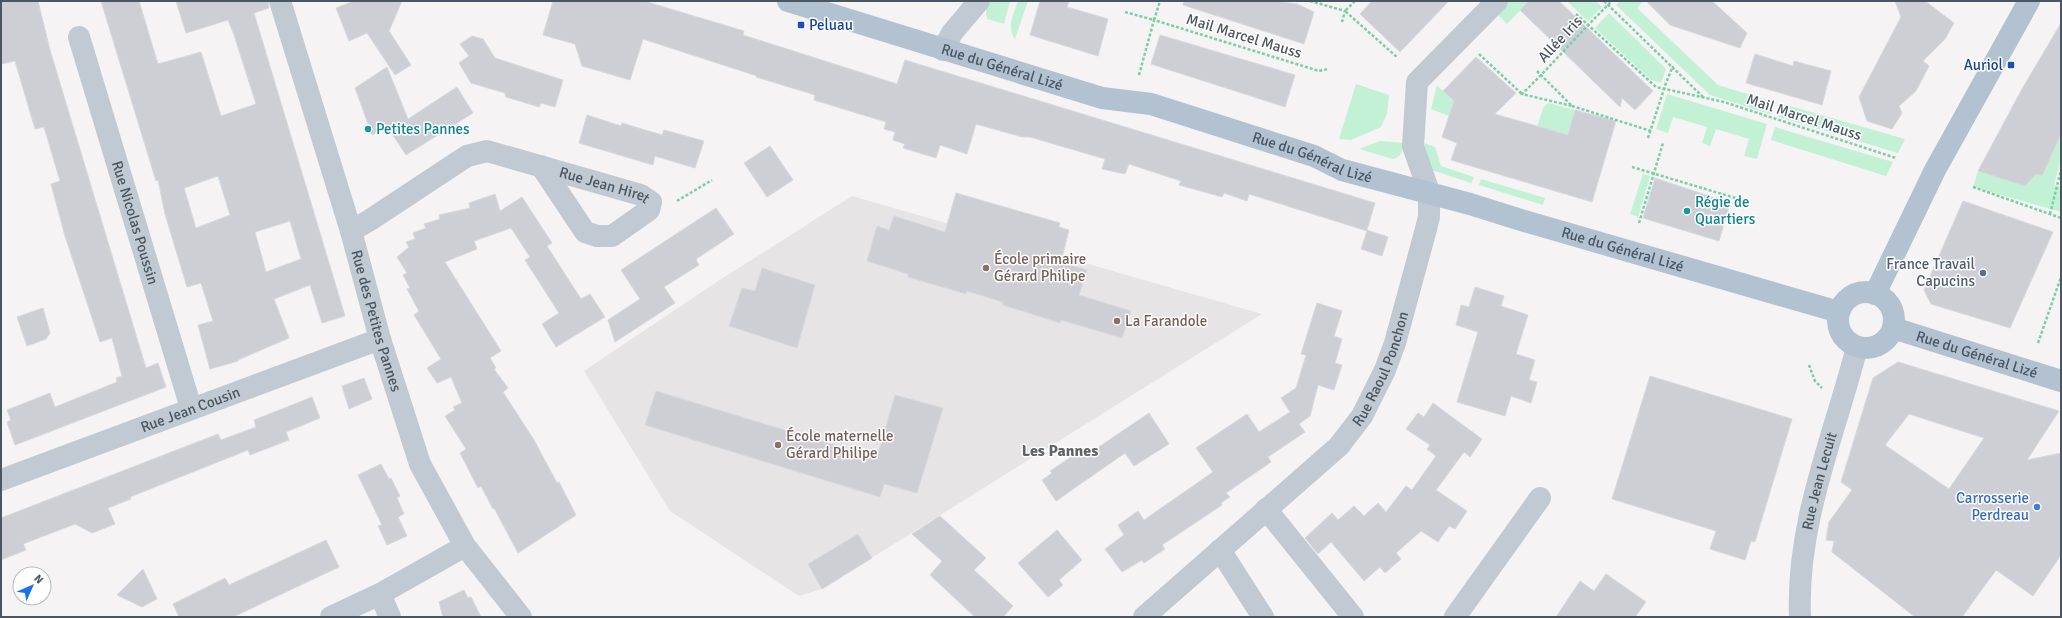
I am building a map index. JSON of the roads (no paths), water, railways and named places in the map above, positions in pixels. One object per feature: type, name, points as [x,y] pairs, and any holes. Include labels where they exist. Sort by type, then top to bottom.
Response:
[{"type":"main road","name":"Rue du Général Lizé","points":[[788,1],[1102,98],[1151,104],[1314,156],[1342,170],[1405,188],[1429,192],[1838,312]]},
{"type":"main road","points":[[1875,294],[1942,158],[2029,1]]},
{"type":"main road","points":[[1866,292],[1875,294],[1889,304],[1893,315],[1893,328],[1883,343],[1875,348],[1857,347],[1849,343],[1838,329],[1838,312],[1849,297],[1857,293],[1866,292]]},
{"type":"main road","name":"Rue du Général Lizé","points":[[1893,328],[2061,381]]},
{"type":"street","name":"Rue des Petites Pannes","points":[[280,1],[351,231],[380,339],[420,464],[465,546],[521,617]]},
{"type":"street","points":[[943,50],[952,33],[979,1]]},
{"type":"street","name":"Rue Raoul Ponchon","points":[[1144,617],[1339,446],[1362,416],[1385,370],[1429,217],[1429,192],[1413,146],[1417,82],[1496,1]]},
{"type":"street","name":"Rue Nicolas Poussin","points":[[80,37],[191,408]]},
{"type":"street","name":"Rue Jean Hiret","points":[[351,231],[467,156],[487,151],[541,166],[641,195],[651,202],[649,210],[612,236],[597,236],[585,232],[541,166]]},
{"type":"street","name":"Rue Jean Cousin","points":[[1,480],[191,408],[380,339]]},
{"type":"street","name":"Rue Jean Lecuit","points":[[1800,617],[1801,569],[1807,526],[1857,347]]},
{"type":"street","points":[[1455,617],[1540,498]]},
{"type":"street","points":[[1266,509],[1353,617]]},
{"type":"street","points":[[331,617],[380,594],[465,546]]},
{"type":"street","points":[[1220,550],[1263,617]]},
{"type":"street","points":[[380,594],[390,617]]},
{"type":"place","name":"Peluau","points":[[801,25]]},
{"type":"place","name":"Auriol","points":[[2011,65]]},
{"type":"place","name":"Petites Pannes","points":[[368,129]]},
{"type":"place","name":"Régie de Quartiers","points":[[1687,211]]},
{"type":"place","name":"École primaire Gérard Philipe","points":[[986,268]]},
{"type":"place","name":"France Travail Capucins","points":[[1983,273]]},
{"type":"place","name":"La Farandole","points":[[1117,321]]},
{"type":"place","name":"École maternelle Gérard Philipe","points":[[778,445]]},
{"type":"place","name":"Carrosserie Perdreau","points":[[2037,507]]},
{"type":"district","name":"Les Pannes","points":[[1060,451]]}]
